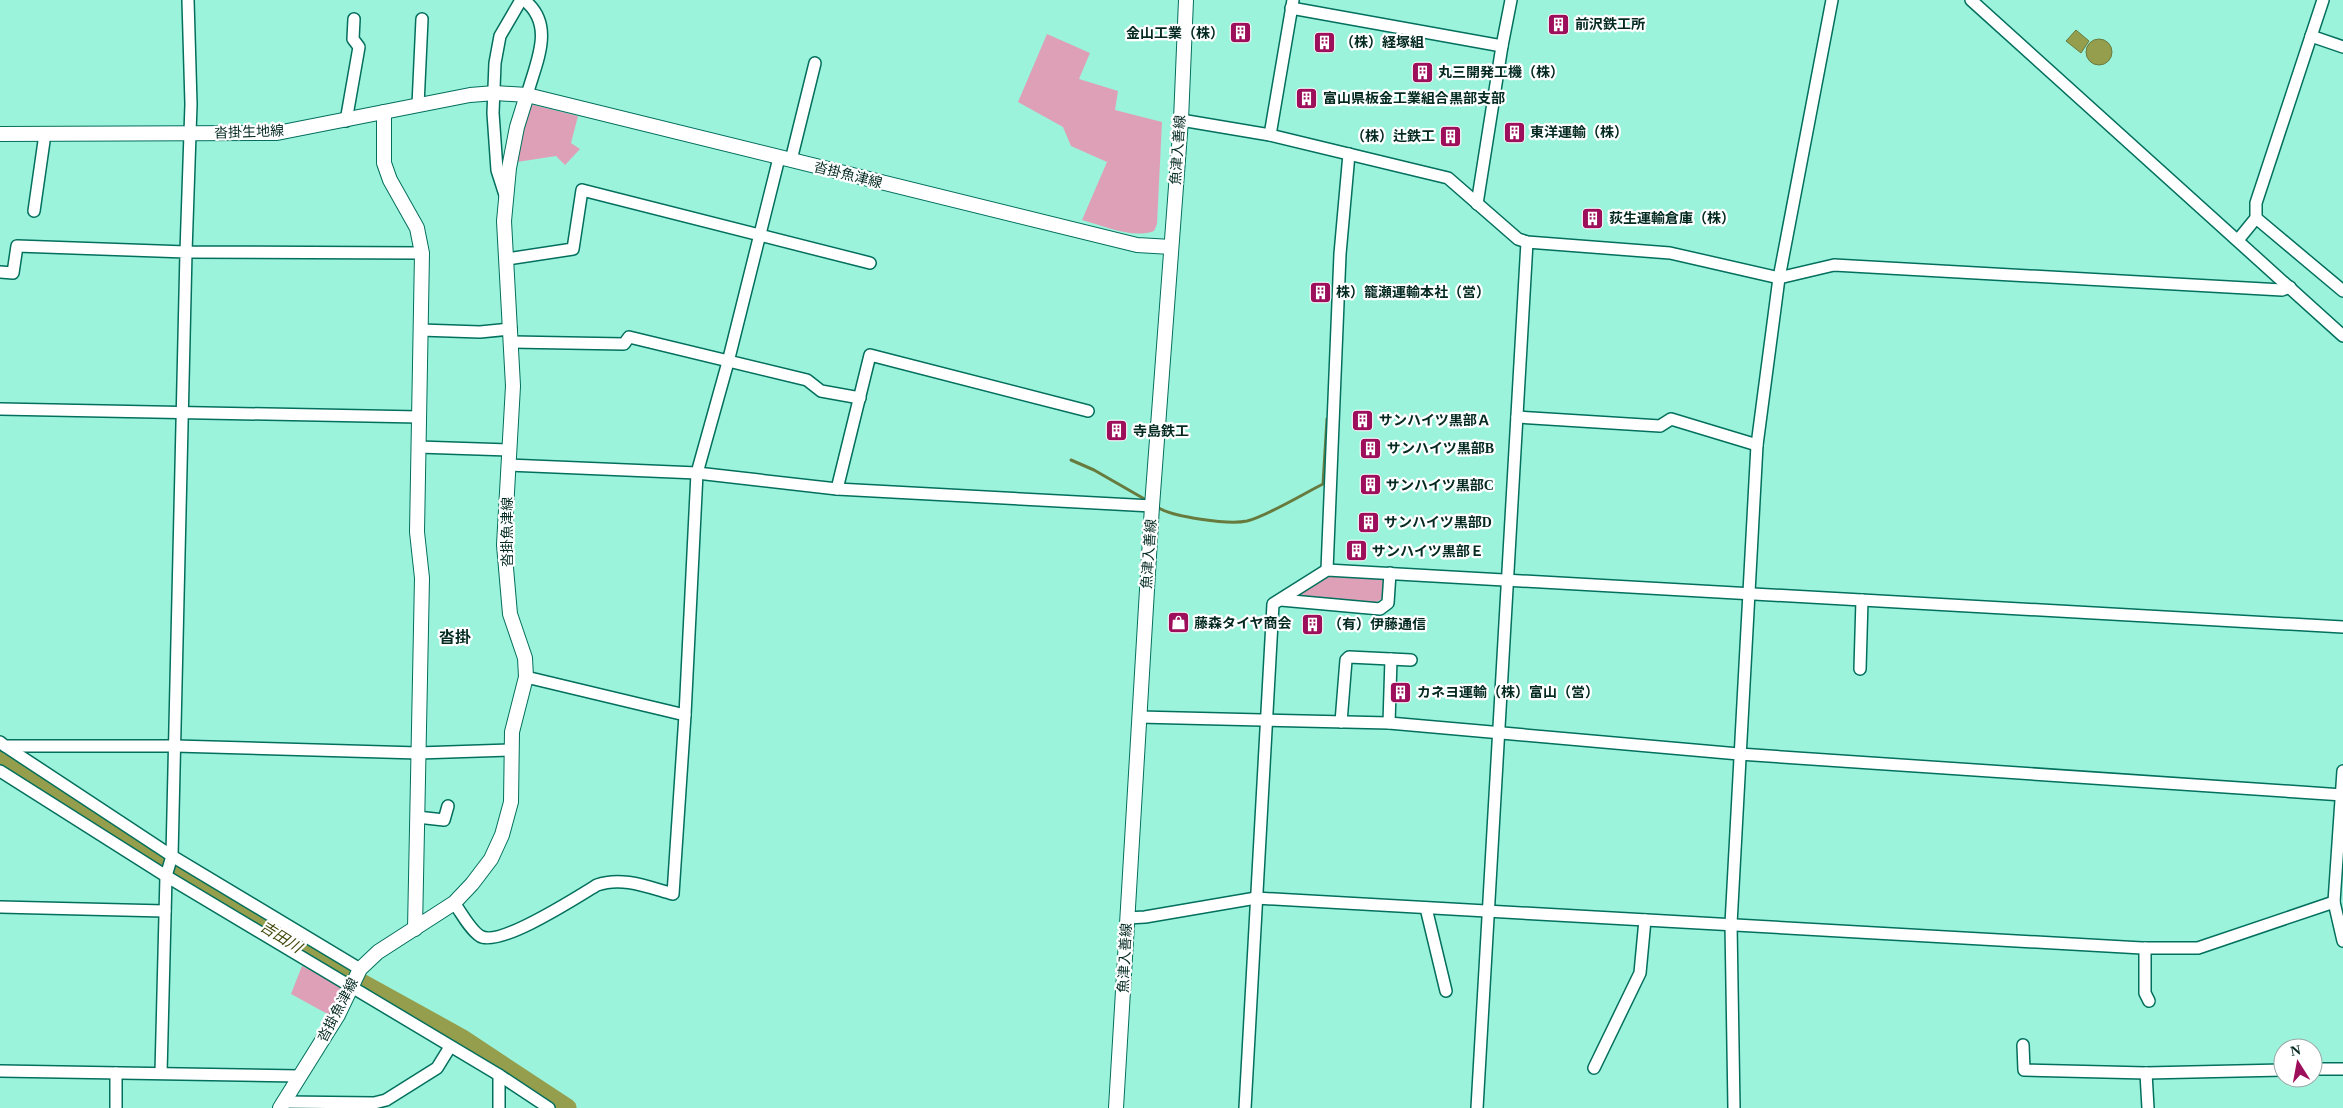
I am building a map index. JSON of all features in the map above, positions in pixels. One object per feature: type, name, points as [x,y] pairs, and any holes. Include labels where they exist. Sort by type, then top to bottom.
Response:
[{"type":"main road","name":"魚津入善線","points":[[1116,1108],[1152,506],[1181,120],[1186,0]]},
{"type":"main road","name":"沓掛生地線","points":[[0,134],[277,133],[346,121],[470,95],[495,93]]},
{"type":"main road","name":"沓掛魚津線","points":[[495,93],[527,95],[1137,245],[1171,248]]},
{"type":"main road","name":"沓掛魚津線","points":[[282,1105],[338,1015],[355,978],[378,952],[454,903],[491,859],[502,835],[511,802],[512,732],[526,677],[525,658],[510,614],[504,545],[513,386],[508,259],[504,221],[517,127],[527,95]]},
{"type":"main road","points":[[384,112],[384,163],[390,180],[417,228],[422,253],[417,532],[422,578],[415,929]]},
{"type":"street","points":[[161,1073],[165,911],[175,746],[190,134],[188,0]]},
{"type":"street","points":[[506,198],[497,170],[493,112],[495,63],[500,36],[523,0],[534,8],[541,21],[543,36],[527,95]]},
{"type":"street","points":[[1477,204],[1511,0]]},
{"type":"street","points":[[1734,1108],[1731,924],[1751,594],[1757,444],[1779,278],[1832,0]]},
{"type":"street","points":[[1971,0],[2343,336]]},
{"type":"street","points":[[2238,240],[2256,218],[2256,203],[2323,0]]},
{"type":"street","points":[[1270,135],[1292,4],[1502,46]]},
{"type":"street","points":[[346,121],[359,47],[353,39],[354,19]]},
{"type":"street","points":[[418,105],[422,19]]},
{"type":"street","points":[[2311,36],[2343,47]]},
{"type":"street","points":[[454,903],[479,936],[490,940],[509,935],[597,886],[610,881],[624,881],[674,894],[697,473],[728,362],[759,234],[815,63]]},
{"type":"street","points":[[1181,120],[1270,135],[1448,178],[1518,239],[1527,242],[1670,253],[1779,278],[1834,265],[2282,290],[2290,287]]},
{"type":"street","points":[[34,211],[45,134]]},
{"type":"street","points":[[1327,570],[1340,254],[1349,154]]},
{"type":"street","points":[[508,259],[573,249],[582,190],[870,264]]},
{"type":"street","points":[[2256,218],[2343,291]]},
{"type":"street","points":[[1477,1108],[1527,242]]},
{"type":"street","points":[[0,272],[13,273],[17,246],[186,252],[422,253]]},
{"type":"street","points":[[420,330],[480,332],[624,344],[629,337],[806,380],[821,391],[860,398]]},
{"type":"street","points":[[837,489],[870,355],[1088,412]]},
{"type":"street","points":[[0,409],[418,416]]},
{"type":"street","points":[[1517,417],[1660,426],[1671,419],[1757,444]]},
{"type":"street","points":[[418,447],[509,450]]},
{"type":"street","points":[[508,465],[697,473],[837,489],[1152,506]]},
{"type":"street","points":[[1245,1108],[1273,604],[1327,570],[2343,627]]},
{"type":"street","points":[[1281,600],[1380,608],[1388,603],[1390,573]]},
{"type":"street","points":[[1860,669],[1862,600]]},
{"type":"street","points":[[1341,722],[1346,660],[1349,657],[1410,660]]},
{"type":"street","points":[[1389,723],[1391,659]]},
{"type":"street","points":[[526,677],[685,715]]},
{"type":"street","points":[[1139,717],[1389,723],[1740,754],[2342,795]]},
{"type":"street","points":[[3,744],[175,746],[418,753],[512,750]]},
{"type":"street","points":[[3,744],[169,866],[355,978]]},
{"type":"street","points":[[0,771],[169,866],[355,978],[450,1047],[499,1075],[549,1108]]},
{"type":"street","points":[[2343,771],[2334,902],[2341,923],[2343,941]]},
{"type":"street","points":[[417,817],[444,820],[448,806]]},
{"type":"street","points":[[1127,918],[1145,917],[1256,898],[2145,948],[2198,948],[2334,902]]},
{"type":"street","points":[[0,907],[165,911]]},
{"type":"street","points":[[1426,908],[1446,991]]},
{"type":"street","points":[[1594,1068],[1640,972],[1644,920]]},
{"type":"street","points":[[2145,948],[2144,993],[2149,1001]]},
{"type":"street","points":[[2023,1045],[2024,1070],[2146,1073],[2273,1070]]},
{"type":"street","points":[[282,1105],[373,1106],[437,1068],[450,1047]]},
{"type":"street","points":[[2323,1069],[2343,1069]]},
{"type":"street","points":[[0,1071],[299,1076]]},
{"type":"street","points":[[116,1073],[116,1108]]},
{"type":"street","points":[[2146,1073],[2148,1108]]},
{"type":"street","points":[[499,1075],[499,1108]]},
{"type":"shaded area","points":[[2076,30],[2089,41],[2081,53],[2066,41]]},
{"type":"shaded area","points":[[1047,34],[1090,53],[1079,79],[1118,91],[1115,110],[1162,122],[1157,224],[1154,231],[1137,234],[1128,233],[1082,220],[1107,162],[1071,146],[1063,127],[1018,102]]},
{"type":"shaded area","points":[[2099,39],[2108,43],[2112,52],[2108,61],[2099,65],[2090,61],[2086,52],[2090,43]]},
{"type":"shaded area","points":[[534,105],[578,116],[571,143],[580,149],[565,165],[556,156],[517,162],[529,106]]},
{"type":"shaded area","points":[[1326,574],[1384,579],[1383,598],[1375,603],[1297,598],[1296,594]]},
{"type":"shaded area","points":[[302,966],[343,987],[333,1017],[291,994]]},
{"type":"waterway","points":[[1157,507],[1164,511],[1187,517],[1227,522],[1247,521],[1264,515],[1323,484],[1327,419]]},
{"type":"waterway","points":[[1071,460],[1094,470],[1148,501]]},
{"type":"waterway","name":"吉田川","points":[[0,757],[291,944],[461,1038],[567,1108]]},
{"type":"place","name":"前沢鉄工所","points":[[1559,24]]},
{"type":"place","name":"金山工業（株）","points":[[1240,33]]},
{"type":"place","name":"（株）経塚組","points":[[1324,42]]},
{"type":"place","name":"丸三開発工機（株）","points":[[1422,72]]},
{"type":"place","name":"富山県板金工業組合黒部支部","points":[[1307,98]]},
{"type":"place","name":"東洋運輸（株）","points":[[1514,132]]},
{"type":"place","name":"（株）辻鉄工","points":[[1451,136]]},
{"type":"place","name":"荻生運輸倉庫（株）","points":[[1593,218]]},
{"type":"place","name":"株）籠瀬運輸本社（営）","points":[[1320,292]]},
{"type":"place","name":"サンハイツ黒部Ａ","points":[[1363,420]]},
{"type":"place","name":"寺島鉄工","points":[[1117,431]]},
{"type":"place","name":"サンハイツ黒部B","points":[[1371,448]]},
{"type":"place","name":"サンハイツ黒部C","points":[[1370,485]]},
{"type":"place","name":"サンハイツ黒部D","points":[[1368,522]]},
{"type":"place","name":"サンハイツ黒部Ｅ","points":[[1356,551]]},
{"type":"place","name":"藤森タイヤ商会","points":[[1178,623]]},
{"type":"place","name":"（有）伊藤通信","points":[[1312,624]]},
{"type":"place","name":"カネヨ運輸（株）富山（営）","points":[[1401,692]]},
{"type":"district","name":"沓掛","points":[[455,637]]}]
